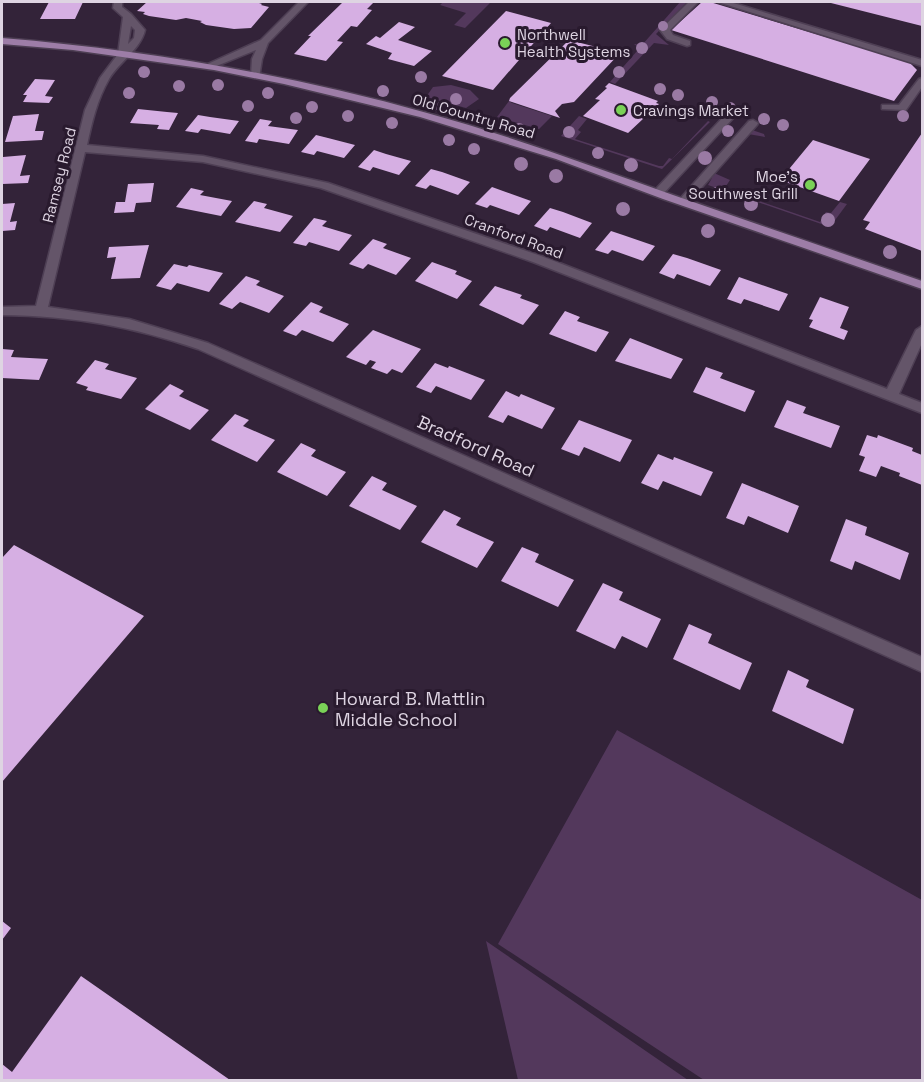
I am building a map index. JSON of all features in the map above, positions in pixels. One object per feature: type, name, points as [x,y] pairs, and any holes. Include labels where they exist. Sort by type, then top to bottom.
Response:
[{"type":"main road","name":"Old Country Road","points":[[2,41],[123,54],[256,76],[331,92],[470,129],[559,157],[658,194],[922,285]]},
{"type":"street","points":[[118,2],[117,8],[128,16],[127,28],[122,39],[123,54]]},
{"type":"street","points":[[206,67],[264,42],[304,2]]},
{"type":"street","points":[[687,43],[670,37],[665,30],[694,2]]},
{"type":"street","points":[[722,2],[922,63]]},
{"type":"street","name":"Ramsey Road","points":[[41,310],[90,110],[105,78],[138,39],[140,30],[128,16]]},
{"type":"street","points":[[256,76],[257,59],[264,42]]},
{"type":"street","points":[[886,107],[902,108],[922,81]]},
{"type":"street","points":[[658,194],[731,116]]},
{"type":"street","points":[[683,202],[753,123]]},
{"type":"street","name":"Cranford Road","points":[[81,148],[203,159],[324,185],[537,259],[922,408]]},
{"type":"street","name":"Bradford Road","points":[[2,311],[71,312],[168,333],[203,346],[922,665]]},
{"type":"street","points":[[891,396],[922,330]]},
{"type":"shaded area","points":[[443,2],[491,2],[465,28],[454,25],[466,13],[440,5]]},
{"type":"shaded area","points":[[680,2],[687,2],[656,34],[669,45],[654,43],[615,84],[610,82],[637,51],[638,47],[634,44],[642,45]]},
{"type":"shaded area","points":[[451,85],[470,90],[479,99],[466,108],[426,97],[433,87]]},
{"type":"shaded area","points":[[509,101],[552,116],[539,129],[497,117]]},
{"type":"shaded area","points":[[579,116],[587,119],[578,130],[581,132],[575,139],[659,166],[663,166],[669,158],[672,159],[708,121],[710,122],[662,169],[561,136]]},
{"type":"shaded area","points":[[748,131],[764,134],[765,137],[748,134],[714,173],[730,180],[724,189],[820,222],[826,212],[831,213],[840,202],[847,204],[830,227],[708,185],[712,178],[709,176]]},
{"type":"shaded area","points":[[617,730],[922,900],[922,1080],[704,1080],[498,944]]},
{"type":"shaded area","points":[[486,941],[688,1080],[518,1080]]},
{"type":"building","points":[[49,2],[83,2],[75,19],[40,19]]},
{"type":"building","points":[[147,2],[256,2],[269,7],[251,28],[234,29],[206,25],[200,22],[202,21],[186,18],[176,20],[149,16],[143,14],[145,12],[137,11]]},
{"type":"building","points":[[343,2],[374,2],[367,9],[372,10],[357,27],[351,26],[337,41],[343,42],[326,61],[294,54],[311,36],[308,36]]},
{"type":"building","points":[[702,2],[710,2],[909,62],[917,70],[894,101],[671,30]]},
{"type":"building","points":[[827,2],[922,2],[922,26]]},
{"type":"building","name":"Northwell Health Systems","points":[[506,11],[551,23],[493,90],[442,76]]},
{"type":"building","points":[[399,22],[415,27],[398,40],[432,51],[414,66],[388,59],[392,53],[366,44],[376,36],[380,38]]},
{"type":"building","points":[[569,40],[620,53],[574,102],[562,104],[555,111],[560,118],[509,101],[510,98]]},
{"type":"building","points":[[35,79],[55,80],[45,96],[53,97],[49,103],[23,102],[27,95],[23,95]]},
{"type":"building","name":"Cravings Market","points":[[609,83],[658,101],[656,103],[659,104],[628,133],[583,116],[600,100],[595,99]]},
{"type":"building","points":[[138,109],[178,113],[169,130],[157,129],[159,125],[130,123]]},
{"type":"building","points":[[39,114],[35,131],[44,131],[42,140],[5,142],[13,116]]},
{"type":"building","points":[[198,115],[239,121],[230,134],[201,129],[198,133],[185,131]]},
{"type":"building","points":[[260,119],[272,121],[268,126],[298,130],[289,144],[259,139],[257,143],[245,141]]},
{"type":"building","points":[[922,133],[922,251],[865,229],[870,222],[863,220]]},
{"type":"building","points":[[316,135],[355,145],[344,158],[317,151],[314,155],[301,152]]},
{"type":"building","points":[[813,140],[870,159],[839,201],[780,180]]},
{"type":"building","points":[[374,150],[411,161],[399,175],[373,167],[370,171],[358,167]]},
{"type":"building","points":[[26,155],[20,176],[30,175],[28,183],[2,184],[3,157]]},
{"type":"building","points":[[431,169],[470,182],[458,195],[430,185],[426,189],[415,186]]},
{"type":"building","points":[[154,183],[151,202],[136,203],[134,212],[114,213],[116,202],[125,202],[128,184]]},
{"type":"building","points":[[492,187],[531,201],[519,215],[490,205],[487,208],[475,204]]},
{"type":"building","points":[[191,188],[204,191],[200,195],[232,201],[221,216],[176,207]]},
{"type":"building","points":[[254,201],[267,204],[264,208],[293,216],[280,232],[235,222]]},
{"type":"building","points":[[15,203],[10,222],[17,221],[15,230],[2,231],[2,204]]},
{"type":"building","points":[[550,208],[592,223],[580,238],[550,227],[547,231],[534,226]]},
{"type":"building","points":[[314,218],[327,221],[322,226],[352,235],[339,251],[309,242],[306,246],[293,243]]},
{"type":"building","points":[[611,231],[655,246],[643,261],[612,250],[608,254],[595,250]]},
{"type":"building","points":[[373,239],[387,244],[383,248],[411,258],[396,275],[368,264],[363,269],[349,264]]},
{"type":"building","points":[[149,245],[140,278],[111,279],[116,257],[107,258],[109,247]]},
{"type":"building","points":[[673,254],[721,270],[710,286],[677,274],[674,279],[659,273]]},
{"type":"building","points":[[432,262],[457,271],[455,274],[472,281],[457,299],[415,281]]},
{"type":"building","points":[[174,264],[223,273],[209,292],[177,283],[171,290],[156,286]]},
{"type":"building","points":[[246,276],[260,281],[256,285],[284,296],[269,313],[240,302],[232,309],[219,304]]},
{"type":"building","points":[[739,277],[788,294],[779,311],[744,299],[741,304],[727,299]]},
{"type":"building","points":[[495,286],[522,295],[520,298],[539,305],[523,325],[479,305]]},
{"type":"building","points":[[820,297],[849,307],[840,328],[848,331],[844,340],[809,327],[813,320],[809,319]]},
{"type":"building","points":[[311,302],[323,307],[319,312],[349,324],[333,342],[302,330],[296,336],[283,331]]},
{"type":"building","points":[[565,311],[580,317],[577,321],[609,332],[596,352],[549,334]]},
{"type":"building","points":[[373,330],[421,349],[402,373],[392,369],[387,374],[371,368],[376,362],[370,360],[366,365],[346,357]]},
{"type":"building","points":[[630,338],[683,359],[671,379],[615,361]]},
{"type":"building","points":[[2,349],[14,350],[11,357],[48,359],[39,380],[2,378]]},
{"type":"building","points":[[95,360],[109,364],[105,369],[137,378],[121,399],[86,390],[88,387],[76,383]]},
{"type":"building","points":[[435,363],[485,380],[471,400],[436,386],[431,393],[416,387]]},
{"type":"building","points":[[706,367],[723,373],[720,378],[755,391],[745,412],[693,392]]},
{"type":"building","points":[[170,384],[184,391],[179,396],[209,410],[190,430],[145,409]]},
{"type":"building","points":[[506,391],[519,397],[521,394],[555,408],[542,429],[508,415],[503,423],[488,417]]},
{"type":"building","points":[[787,400],[806,407],[803,413],[840,426],[831,448],[774,427]]},
{"type":"building","points":[[235,414],[249,420],[243,426],[275,440],[257,462],[211,440]]},
{"type":"building","points":[[579,420],[632,440],[620,462],[584,447],[579,456],[561,449]]},
{"type":"building","points":[[867,435],[877,438],[878,435],[913,448],[912,451],[922,455],[922,485],[881,466],[876,477],[859,471],[865,457],[859,455]]},
{"type":"building","points":[[301,443],[316,450],[311,456],[346,472],[327,496],[277,472]]},
{"type":"building","points":[[658,454],[673,460],[674,457],[713,472],[701,496],[663,481],[658,490],[641,483]]},
{"type":"building","points":[[372,476],[387,483],[382,490],[417,506],[400,530],[349,506]]},
{"type":"building","points":[[742,483],[799,506],[788,533],[748,516],[744,525],[726,518]]},
{"type":"building","points":[[444,510],[461,518],[456,525],[494,542],[477,568],[421,542]]},
{"type":"building","points":[[846,519],[867,527],[865,535],[909,553],[900,580],[855,561],[852,570],[830,561]]},
{"type":"building","points":[[14,545],[144,616],[2,782],[2,558]]},
{"type":"building","points":[[522,547],[539,554],[535,562],[574,580],[558,607],[501,581]]},
{"type":"building","points":[[603,583],[623,592],[619,600],[661,619],[647,648],[622,636],[615,649],[576,631]]},
{"type":"building","points":[[689,624],[712,634],[708,643],[752,663],[740,690],[673,659]]},
{"type":"building","points":[[788,670],[809,680],[806,687],[854,709],[843,744],[772,711]]},
{"type":"building","points":[[2,921],[11,928],[2,940]]},
{"type":"building","points":[[81,976],[230,1080],[2,1080],[2,1064],[12,1072]]},
{"type":"place","name":"Northwell Health Systems","points":[[505,43]]},
{"type":"place","name":"Cravings Market","points":[[621,110]]},
{"type":"place","name":"Moe's Southwest Grill","points":[[810,185]]},
{"type":"place","name":"Howard B. Mattlin Middle School","points":[[323,708]]}]
